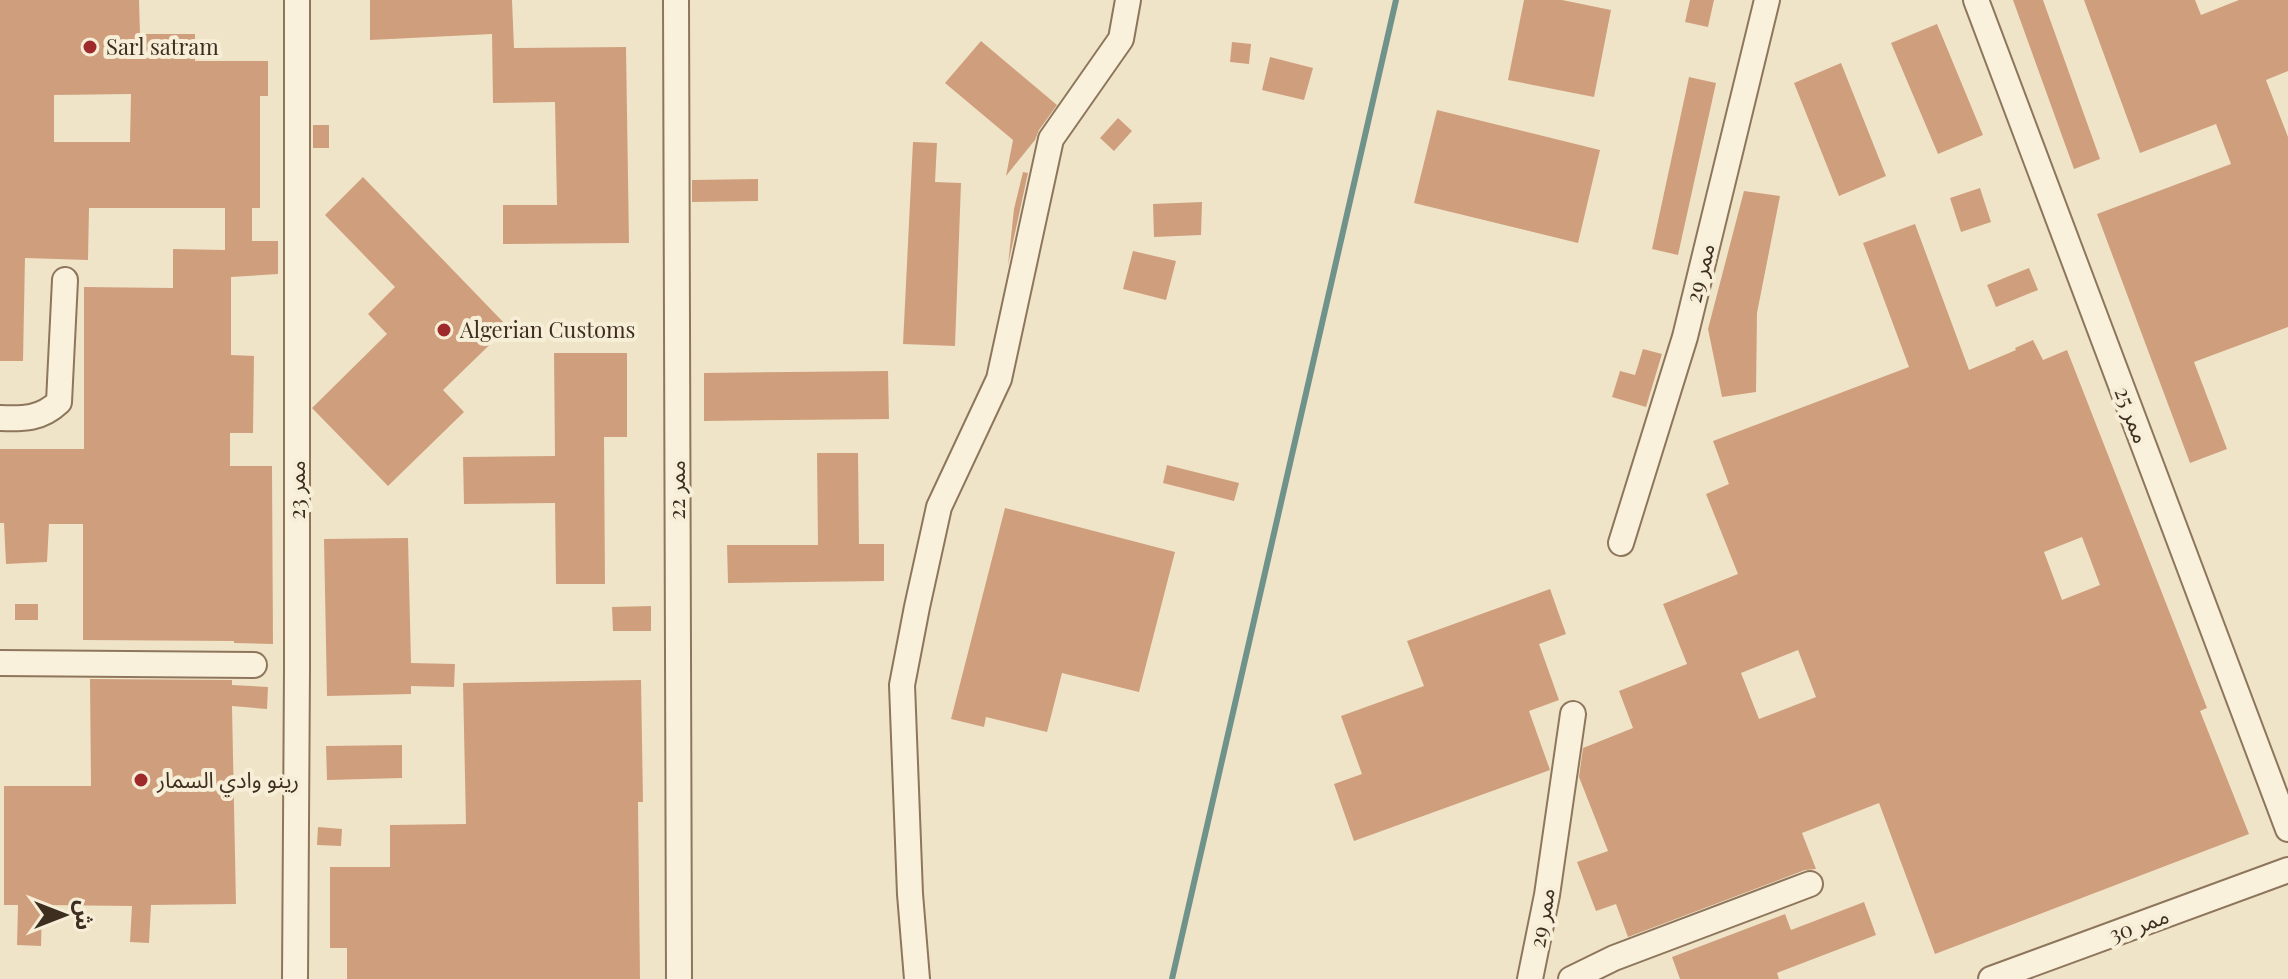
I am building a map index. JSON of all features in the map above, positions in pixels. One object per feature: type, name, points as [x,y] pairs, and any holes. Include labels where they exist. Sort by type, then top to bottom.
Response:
[{"type":"lane","name":"ممر 23","points":[[295,979],[297,0]]},
{"type":"lane","name":"ممر 22","points":[[676,0],[679,979]]},
{"type":"lane","points":[[917,979],[910,894],[902,685],[920,592],[939,507],[999,379],[1051,139],[1121,39],[1128,0]]},
{"type":"lane","name":"ممر 29","points":[[1621,543],[1685,337],[1767,0]]},
{"type":"lane","name":"ممر 25","points":[[1976,0],[2288,829]]},
{"type":"lane","points":[[0,418],[22,419],[48,413],[59,402],[65,280]]},
{"type":"lane","points":[[0,663],[254,665]]},
{"type":"lane","name":"ممر 29","points":[[1530,979],[1547,895],[1573,714]]},
{"type":"lane","name":"ممر 30","points":[[1991,979],[2288,870]]},
{"type":"lane","points":[[1571,979],[1614,958],[1810,884]]},
{"type":"building","points":[[0,0],[139,0],[140,34],[195,34],[195,61],[268,61],[268,96],[260,96],[260,208],[252,208],[252,241],[278,241],[278,274],[231,277],[231,355],[254,356],[253,433],[230,433],[230,466],[272,466],[273,644],[83,640],[83,524],[49,524],[47,562],[6,564],[4,523],[0,523],[0,449],[84,449],[84,287],[173,288],[173,249],[225,250],[225,208],[89,208],[88,260],[25,258],[23,361],[0,361]],"holes":[[[131,94],[130,142],[54,142],[54,95]]]},
{"type":"building","points":[[370,0],[512,0],[514,48],[626,47],[629,243],[503,244],[503,205],[557,205],[555,102],[493,103],[492,34],[370,40]]},
{"type":"building","points":[[1524,0],[1562,0],[1611,10],[1594,97],[1508,80]]},
{"type":"building","points":[[1690,0],[1714,0],[1708,27],[1685,22]]},
{"type":"building","points":[[2013,0],[2043,0],[2100,159],[2074,169]]},
{"type":"building","points":[[2084,0],[2195,0],[2201,15],[2239,0],[2288,0],[2288,71],[2266,80],[2288,137],[2288,327],[2194,362],[2227,449],[2190,463],[2097,214],[2231,164],[2216,124],[2140,153]]},
{"type":"building","points":[[1937,24],[1983,135],[1938,154],[1891,43]]},
{"type":"building","points":[[981,41],[1057,105],[1035,140],[1006,176],[1013,140],[945,83]]},
{"type":"building","points":[[1232,42],[1251,44],[1249,64],[1230,62]]},
{"type":"building","points":[[1270,57],[1313,68],[1304,100],[1262,90]]},
{"type":"building","points":[[1841,63],[1886,176],[1839,196],[1794,83]]},
{"type":"building","points":[[1689,77],[1716,83],[1678,255],[1652,249]]},
{"type":"building","points":[[1437,110],[1600,150],[1578,243],[1414,203]]},
{"type":"building","points":[[1118,118],[1132,131],[1114,151],[1100,138]]},
{"type":"building","points":[[313,125],[329,125],[329,148],[313,148]]},
{"type":"building","points":[[913,142],[937,143],[935,182],[961,183],[955,346],[903,344]]},
{"type":"building","points":[[1023,172],[1028,173],[1008,265],[1014,209]]},
{"type":"building","name":"Algerian Customs","points":[[363,177],[508,327],[443,390],[464,412],[388,486],[312,408],[387,334],[368,314],[395,287],[325,215]]},
{"type":"building","points":[[758,179],[758,201],[692,202],[692,180]]},
{"type":"building","points":[[1980,188],[1991,222],[1961,232],[1950,198]]},
{"type":"building","points":[[1744,191],[1780,196],[1757,313],[1756,392],[1722,397],[1708,329]]},
{"type":"building","points":[[1202,202],[1201,235],[1154,237],[1153,204]]},
{"type":"building","points":[[1915,224],[1969,370],[2033,340],[2043,360],[2067,350],[2207,708],[2200,711],[2249,834],[1935,954],[1879,803],[1802,833],[1816,869],[1805,870],[1628,937],[1616,904],[1596,911],[1577,862],[1608,851],[1579,777],[1583,748],[1633,728],[1619,691],[1687,664],[1663,604],[1738,574],[1706,494],[1729,484],[1713,441],[1909,367],[1863,243]],"holes":[[[2082,537],[2100,585],[2062,600],[2044,552]],[[1798,650],[1816,697],[1759,719],[1741,673]]]},
{"type":"building","points":[[1133,251],[1176,261],[1166,300],[1123,289]]},
{"type":"building","points":[[2029,268],[2038,290],[1996,307],[1987,285]]},
{"type":"building","points":[[1643,349],[1662,354],[1646,407],[1612,397],[1620,371],[1635,375]]},
{"type":"building","points":[[554,353],[627,353],[627,437],[604,437],[605,584],[556,584],[555,503],[464,504],[463,457],[555,456]]},
{"type":"building","points":[[888,371],[889,419],[704,421],[704,373]]},
{"type":"building","points":[[817,453],[858,453],[859,544],[884,544],[884,581],[728,583],[727,545],[818,545]]},
{"type":"building","points":[[1167,465],[1239,483],[1234,501],[1163,483]]},
{"type":"building","points":[[1005,508],[1175,552],[1139,692],[1062,673],[1047,732],[986,717],[984,727],[951,719]]},
{"type":"building","points":[[408,538],[411,663],[455,664],[454,687],[411,686],[411,694],[327,696],[324,539]]},
{"type":"building","points":[[1550,589],[1566,634],[1539,644],[1559,700],[1529,711],[1550,770],[1354,841],[1334,784],[1362,774],[1341,716],[1424,686],[1407,641]]},
{"type":"building","points":[[15,604],[38,604],[38,620],[15,620]]},
{"type":"building","points":[[651,606],[651,631],[613,631],[612,607]]},
{"type":"building","points":[[90,679],[232,680],[232,685],[268,687],[267,709],[232,706],[236,904],[151,905],[149,943],[130,942],[132,906],[42,905],[41,946],[17,945],[18,905],[4,905],[4,786],[91,786]]},
{"type":"building","points":[[641,680],[643,802],[638,802],[640,979],[347,979],[347,948],[330,948],[330,867],[390,867],[390,825],[466,824],[463,683]]},
{"type":"building","points":[[402,745],[402,778],[327,780],[326,746]]},
{"type":"building","points":[[318,827],[342,829],[341,846],[317,845]]},
{"type":"building","points":[[1864,902],[1876,935],[1777,973],[1779,979],[1680,979],[1672,957],[1785,914],[1791,930]]},
{"type":"waterway","points":[[1172,979],[1396,0]]},
{"type":"place","name":"Sarl satram","points":[[90,47]]},
{"type":"place","name":"Algerian Customs","points":[[444,330]]},
{"type":"place","name":"رينو وادي السمار","points":[[141,780]]}]
